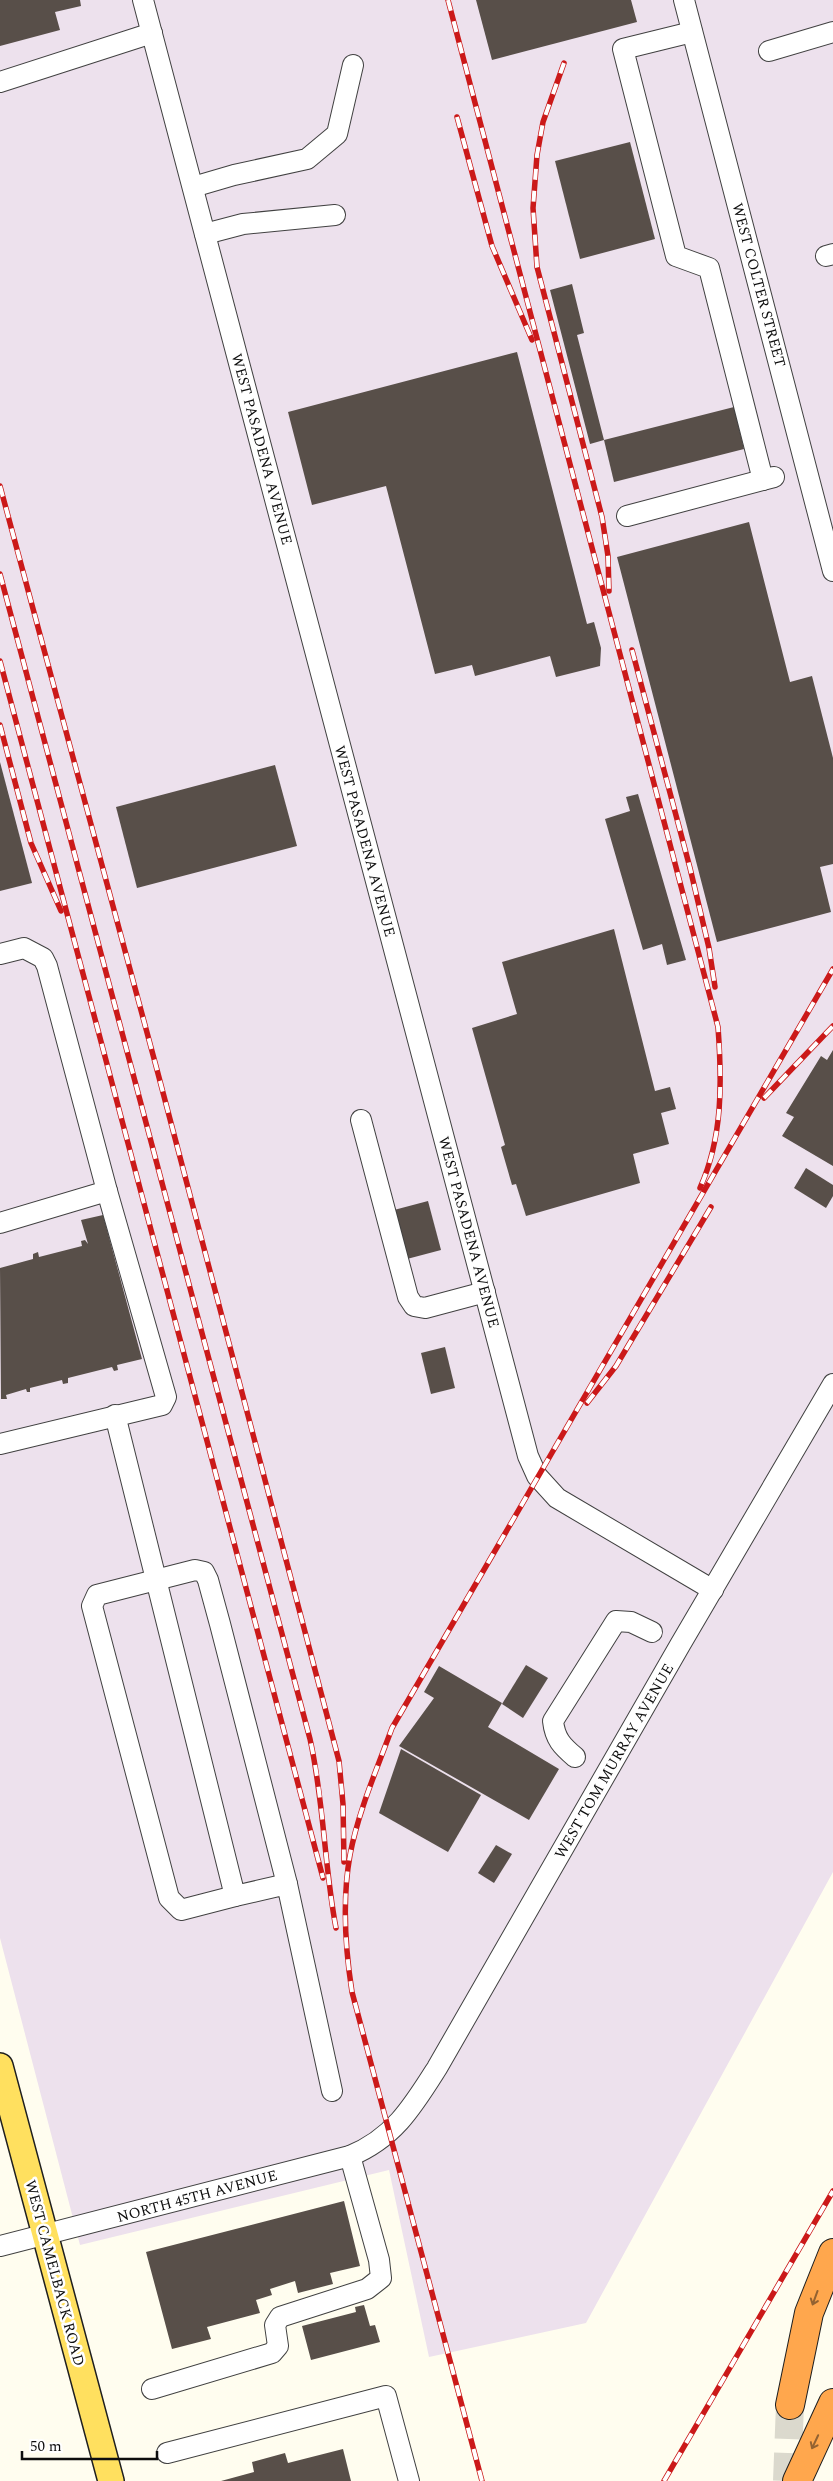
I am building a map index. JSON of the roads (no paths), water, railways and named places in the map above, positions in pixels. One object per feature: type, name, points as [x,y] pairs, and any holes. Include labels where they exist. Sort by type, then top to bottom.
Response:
[{"type":"highway","points":[[790,2405],[809,2312],[833,2253]]},
{"type":"highway","points":[[797,2481],[833,2403]]},
{"type":"main road","name":"WEST CAMELBACK ROAD","points":[[0,2066],[111,2481]]},
{"type":"street","name":"WEST PASADENA AVENUE","points":[[143,0],[523,1438],[537,1476],[557,1498],[713,1590]]},
{"type":"street","name":"WEST COLTER STREET","points":[[684,0],[833,571]]},
{"type":"street","points":[[628,516],[768,478],[709,268],[676,256],[623,49],[692,32]]},
{"type":"street","points":[[769,51],[833,32]]},
{"type":"street","points":[[0,82],[152,33]]},
{"type":"street","points":[[193,187],[234,175],[307,159],[338,134],[353,65]]},
{"type":"street","points":[[205,234],[243,224],[335,215]]},
{"type":"street","points":[[0,954],[24,948],[43,958],[47,966],[107,1191],[166,1397],[162,1405],[114,1415],[0,1444]]},
{"type":"street","points":[[360,1120],[408,1297],[414,1306],[425,1308],[484,1292]]},
{"type":"street","points":[[0,1223],[107,1191]]},
{"type":"street","name":"WEST TOM MURRAY AVENUE","points":[[389,2134],[412,2108],[437,2068],[833,1384]]},
{"type":"street","points":[[114,1415],[235,1896]]},
{"type":"street","points":[[287,1884],[181,1910],[169,1898],[92,1606],[97,1595],[195,1570],[204,1572],[208,1580],[287,1884],[332,2091]]},
{"type":"street","points":[[575,1757],[562,1746],[554,1734],[553,1722],[616,1621],[631,1622],[652,1632]]},
{"type":"street","name":"NORTH 45TH AVENUE","points":[[0,2246],[350,2156],[365,2150],[389,2134]]},
{"type":"street","points":[[152,2389],[272,2353],[278,2346],[275,2325],[280,2318],[368,2288],[381,2278],[379,2260],[350,2156]]},
{"type":"street","points":[[167,2453],[386,2396],[410,2481]]},
{"type":"tunnel","points":[[787,2481],[790,2405]]},
{"type":"railway","points":[[448,0],[718,1027],[720,1089],[717,1129],[708,1169],[700,1188]]},
{"type":"railway","points":[[564,63],[543,122],[537,155],[533,208],[537,267],[602,517],[608,556],[609,591]]},
{"type":"railway","points":[[457,117],[492,246],[532,340]]},
{"type":"railway","points":[[0,486],[156,1066],[339,1761],[343,1804],[344,1862]]},
{"type":"railway","points":[[0,574],[310,1739],[315,1762],[336,1928]]},
{"type":"railway","points":[[632,650],[690,868],[709,948],[715,987]]},
{"type":"railway","points":[[0,661],[323,1878]]},
{"type":"railway","points":[[0,725],[31,843],[61,911]]},
{"type":"railway","points":[[482,2481],[352,1992],[346,1941],[345,1906],[353,1839],[368,1791],[392,1728],[833,969]]},
{"type":"railway","points":[[764,1098],[833,1026]]},
{"type":"railway","points":[[587,1403],[616,1366],[711,1207]]},
{"type":"railway","points":[[664,2481],[833,2191]]}]
